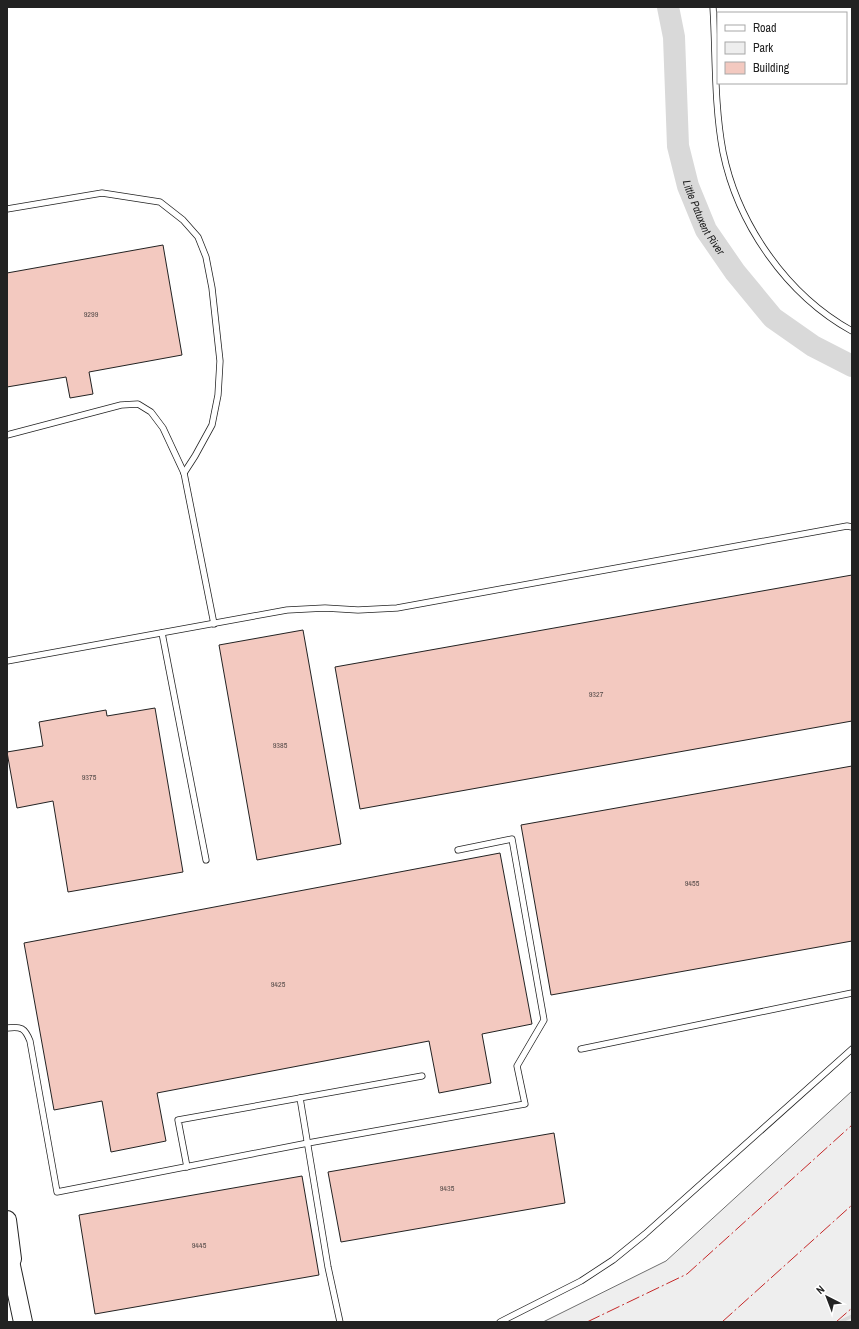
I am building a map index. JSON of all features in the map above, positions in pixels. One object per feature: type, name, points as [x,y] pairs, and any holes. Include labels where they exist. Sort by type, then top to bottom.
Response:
[{"type":"main road","points":[[7,1220],[17,1291]]},
{"type":"main road","points":[[7,1247],[23,1322]]},
{"type":"lane","points":[[713,7],[720,132],[727,165],[740,204],[752,228],[768,254],[789,281],[810,301],[838,323],[852,331]]},
{"type":"lane","points":[[7,208],[102,194],[160,202],[183,220],[198,237],[206,257],[212,288],[220,362],[218,395],[212,425],[184,473]]},
{"type":"lane","points":[[7,435],[121,405],[138,404],[151,412],[163,428],[184,473],[214,624]]},
{"type":"lane","points":[[7,661],[162,634],[287,610],[325,608],[358,610],[397,608],[847,526],[852,527]]},
{"type":"lane","points":[[162,634],[206,860]]},
{"type":"lane","points":[[7,1028],[23,1029],[27,1032],[30,1041],[57,1192],[308,1143],[525,1104],[517,1066],[544,1020],[512,839],[458,850]]},
{"type":"lane","points":[[580,1049],[852,993]]},
{"type":"lane","points":[[500,1322],[581,1281],[613,1260],[645,1234],[852,1049]]},
{"type":"lane","points":[[186,1167],[178,1120],[422,1076]]},
{"type":"lane","points":[[300,1098],[328,1267],[340,1322]]},
{"type":"green space","points":[[852,1091],[852,1322],[543,1322],[666,1261]]},
{"type":"building","points":[[163,245],[182,355],[89,372],[93,394],[70,398],[66,377],[7,387],[7,273]]},
{"type":"building","points":[[852,575],[852,721],[360,809],[335,667]]},
{"type":"building","points":[[303,630],[341,844],[257,860],[219,645]]},
{"type":"building","points":[[155,708],[183,872],[68,892],[53,801],[17,808],[7,752],[43,746],[39,722],[106,710],[107,716]]},
{"type":"building","points":[[852,766],[852,941],[551,995],[521,825]]},
{"type":"building","points":[[500,853],[532,1024],[482,1034],[491,1083],[439,1093],[429,1041],[157,1093],[166,1141],[111,1152],[102,1101],[54,1110],[24,943]]},
{"type":"building","points":[[554,1133],[565,1203],[341,1242],[328,1172]]},
{"type":"building","points":[[302,1176],[319,1275],[95,1314],[79,1215]]},
{"type":"waterway","name":"Little Patuxent River","points":[[668,7],[674,37],[678,146],[688,186],[706,230],[735,272],[773,318],[813,346],[852,366]]},
{"type":"waterway","points":[[840,1322],[852,1316]]},
{"type":"power","points":[[587,1322],[687,1274],[852,1125]]},
{"type":"power","points":[[722,1322],[852,1205]]},
{"type":"power","points":[[836,1322],[852,1308]]}]
